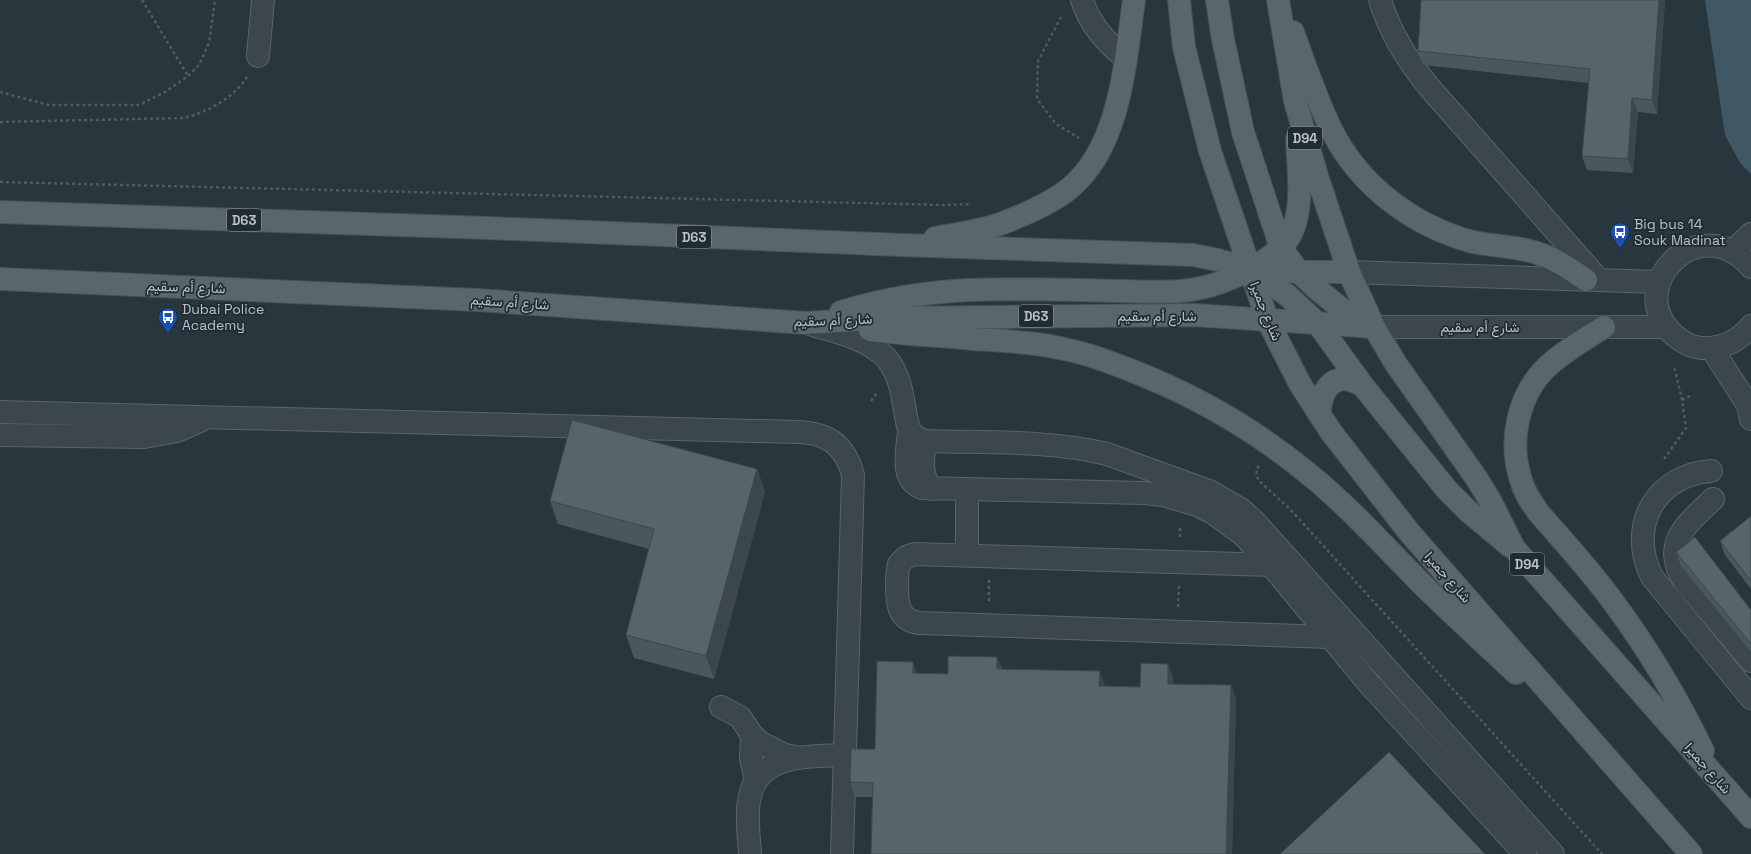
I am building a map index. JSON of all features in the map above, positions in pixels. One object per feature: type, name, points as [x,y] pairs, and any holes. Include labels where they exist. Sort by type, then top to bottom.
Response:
[{"type":"main road","points":[[901,245],[1002,223],[1052,200],[1070,188],[1085,173],[1100,151],[1114,115],[1126,59],[1134,0]]},
{"type":"main road","name":"شارع جميرا","points":[[1179,0],[1184,48],[1210,151],[1267,320],[1300,384],[1319,414],[1409,532],[1691,854]]},
{"type":"main road","points":[[1216,0],[1243,132],[1281,248],[1299,272],[1317,290],[1343,310],[1374,326]]},
{"type":"main road","points":[[1279,0],[1332,131],[1347,155],[1365,178],[1385,197],[1427,225],[1450,235],[1474,242],[1530,251],[1560,262],[1593,280]]},
{"type":"main road","name":"D94","points":[[1279,0],[1295,101],[1317,176],[1349,272]]},
{"type":"main road","points":[[806,323],[875,302],[927,293],[1010,289],[1194,290],[1223,282],[1249,269],[1281,248],[1291,233],[1297,216],[1298,198],[1295,101]]},
{"type":"main road","name":"D63","points":[[0,212],[1193,255],[1218,260],[1249,269]]},
{"type":"main road","points":[[1249,269],[1299,272],[1349,272]]},
{"type":"main road","points":[[1249,269],[1287,295],[1318,324],[1362,385],[1447,490],[1468,511],[1514,548]]},
{"type":"main road","name":"شارع جميرا","points":[[1349,272],[1374,326],[1396,364],[1477,480],[1497,513],[1514,548],[1751,817]]},
{"type":"main road","name":"شارع أم سقيم","points":[[0,280],[477,300],[806,323],[887,318],[1195,315],[1318,324],[1374,326]]},
{"type":"main road","points":[[806,323],[918,335],[1027,343],[1079,352],[1100,358],[1172,387],[1243,425],[1276,448],[1311,476],[1434,596],[1610,762]]},
{"type":"main road","points":[[1604,327],[1562,354],[1548,366],[1536,380],[1526,396],[1520,412],[1516,429],[1516,464],[1528,497],[1538,512],[1609,597],[1643,643],[1693,730],[1715,775]]},
{"type":"main road","points":[[1319,414],[1325,389],[1336,381],[1347,379],[1362,385]]},
{"type":"street","points":[[258,56],[263,0]]},
{"type":"street","points":[[1082,0],[1094,27],[1107,43],[1126,59]]},
{"type":"street","points":[[1380,0],[1396,41],[1411,65],[1593,280]]},
{"type":"street","points":[[1751,267],[1743,258],[1742,242],[1718,246],[1703,246],[1689,250],[1676,258],[1666,269],[1659,282],[1657,298],[1659,313],[1666,327],[1681,341],[1696,347],[1712,348],[1728,345],[1743,336],[1751,326]]},
{"type":"street","points":[[1349,272],[1659,282]]},
{"type":"street","points":[[806,323],[860,340],[887,360],[894,369],[917,436],[908,475],[916,486],[931,489],[1144,493],[1181,499],[1214,513],[1228,522],[1250,542],[1271,565],[1370,685],[1414,735],[1525,854]]},
{"type":"street","name":"شارع أم سقيم","points":[[1374,326],[1666,327]]},
{"type":"street","points":[[1712,348],[1748,405],[1751,419]]},
{"type":"street","points":[[3,412],[812,432],[825,437],[837,444],[850,464],[852,475],[842,854]]},
{"type":"street","points":[[3,412],[28,436]]},
{"type":"street","points":[[0,435],[144,437],[177,431],[207,417]]},
{"type":"street","points":[[917,436],[1059,446],[1091,450],[1107,454],[1209,491],[1226,500],[1255,522],[1553,854]]},
{"type":"street","points":[[1711,471],[1700,472],[1677,480],[1659,495],[1652,505],[1645,523],[1642,541],[1643,554],[1646,565],[1652,576],[1751,698]]},
{"type":"street","points":[[967,489],[967,555]]},
{"type":"street","points":[[1714,499],[1681,532],[1675,550],[1675,561],[1685,582],[1751,661]]},
{"type":"street","points":[[1271,565],[915,554],[902,560],[897,569],[897,600],[902,614],[909,620],[918,623],[1331,637]]},
{"type":"street","points":[[721,707],[740,718],[752,735],[761,744],[785,755],[797,757]]},
{"type":"street","points":[[752,735],[751,758],[756,782]]},
{"type":"street","points":[[750,854],[749,801],[756,782],[764,772],[774,764],[797,757],[844,755]]},
{"type":"path","points":[[142,0],[188,76]]},
{"type":"path","points":[[0,92],[49,105],[138,105],[165,92],[188,76],[199,65],[209,43],[215,0]]},
{"type":"path","points":[[1064,12],[1038,61],[1037,99],[1056,124],[1081,139],[1076,145]]},
{"type":"path","points":[[0,122],[183,118],[198,115],[212,108],[235,92],[246,79],[258,56]]},
{"type":"path","points":[[0,182],[904,204],[975,204]]},
{"type":"path","points":[[1682,400],[1692,395]]},
{"type":"path","points":[[1276,448],[1256,469],[1258,480],[1300,521],[1602,854]]},
{"type":"water","points":[[1705,0],[1751,0],[1751,174],[1740,163],[1725,135]]},
{"type":"building","points":[[1421,0],[1659,0],[1652,100],[1632,98],[1628,159],[1582,156],[1590,69],[1418,51]]},
{"type":"building","points":[[572,420],[757,469],[706,656],[626,635],[654,529],[550,501]]},
{"type":"building","points":[[1751,516],[1751,581],[1720,541]]},
{"type":"building","points":[[1695,537],[1751,610],[1751,644],[1676,552]]},
{"type":"building","points":[[948,656],[997,657],[997,669],[1100,671],[1099,686],[1140,687],[1141,663],[1168,664],[1168,684],[1231,685],[1226,854],[871,854],[873,783],[850,782],[851,749],[875,749],[877,661],[913,662],[913,673],[948,674]]},
{"type":"building","points":[[1389,752],[1485,854],[1280,854]]},
{"type":"place","name":"Big bus 14 Souk Madinat","points":[[1620,249]]},
{"type":"place","name":"Dubai Police Academy","points":[[168,334]]}]
